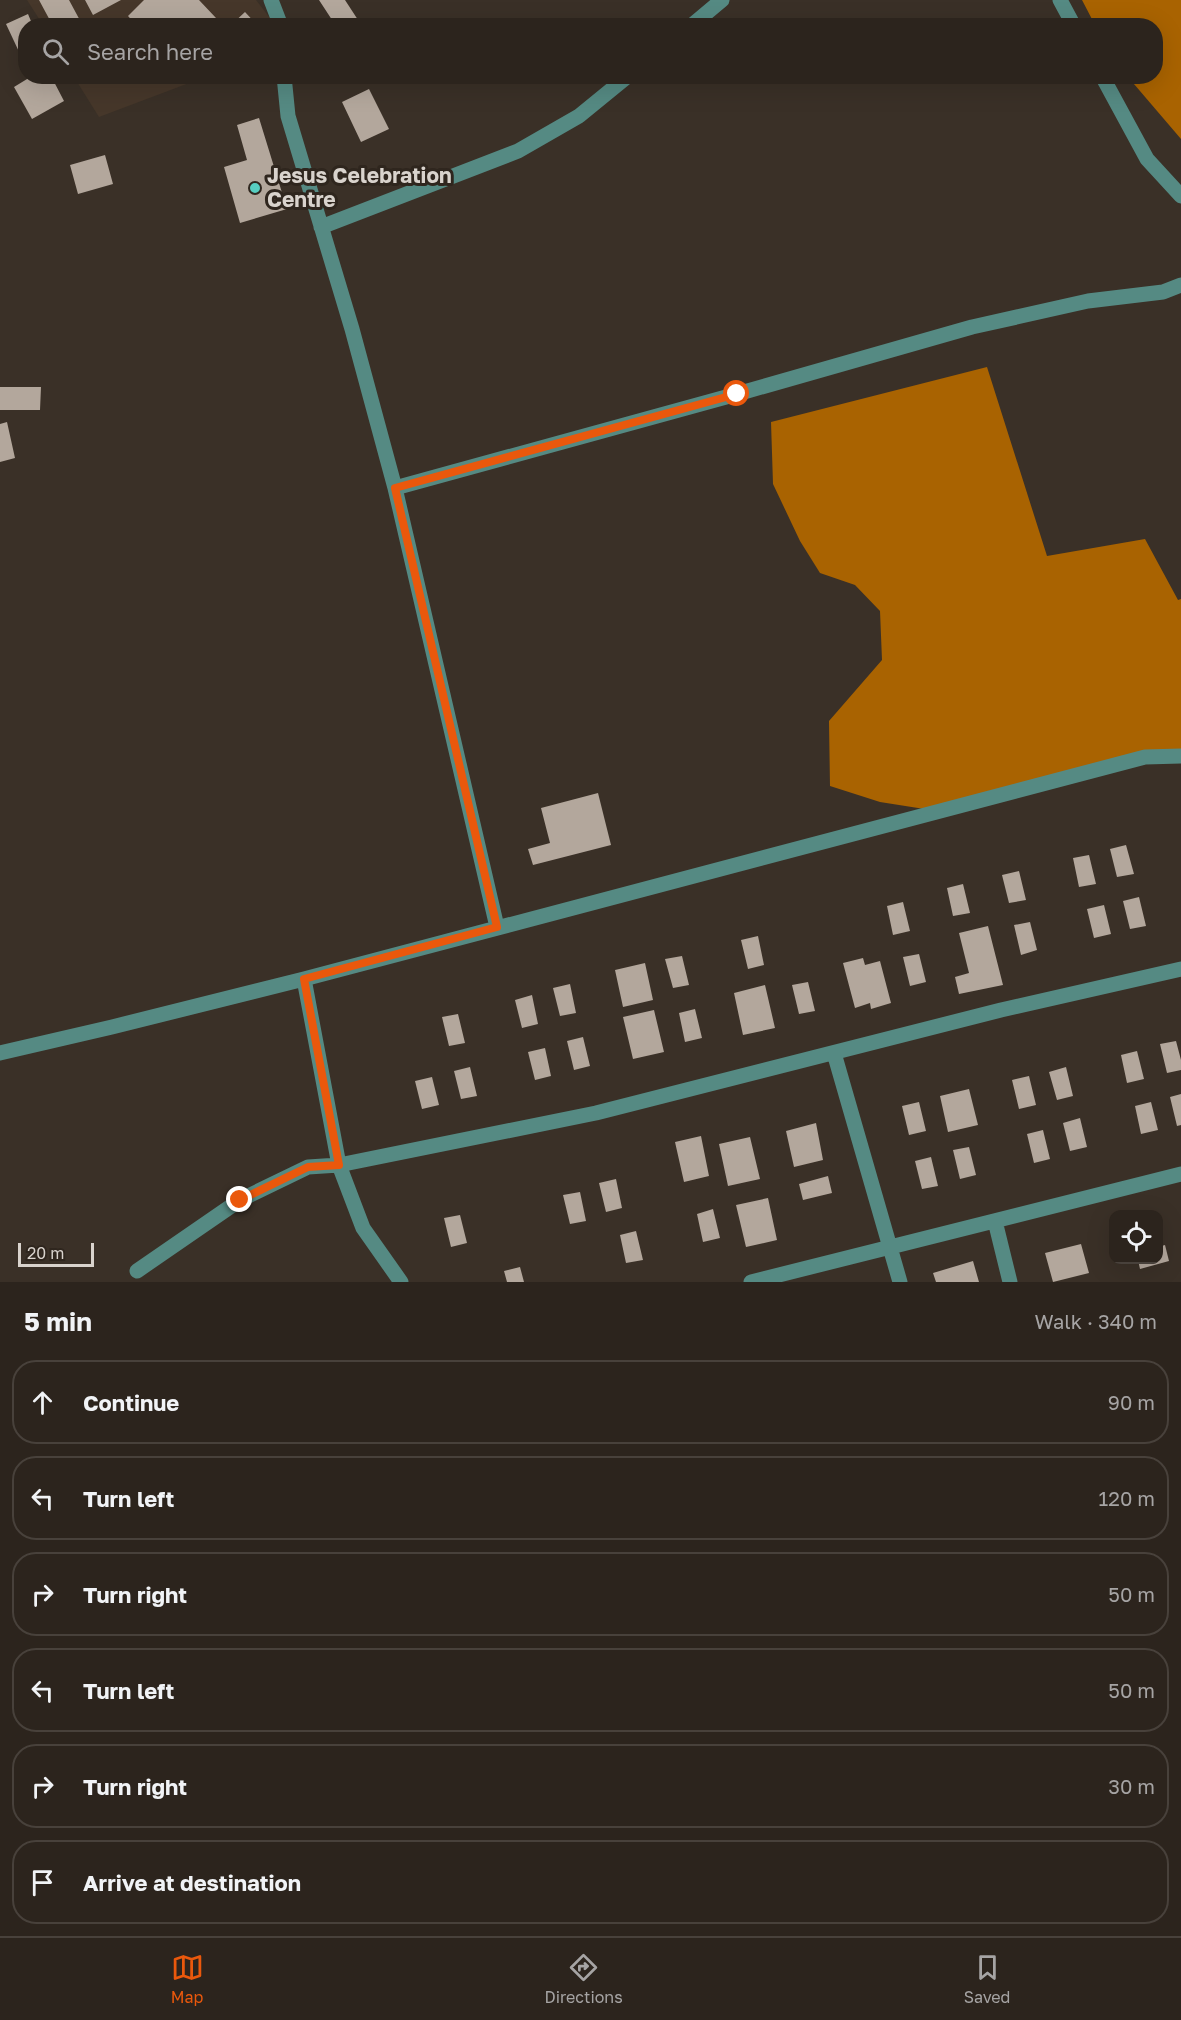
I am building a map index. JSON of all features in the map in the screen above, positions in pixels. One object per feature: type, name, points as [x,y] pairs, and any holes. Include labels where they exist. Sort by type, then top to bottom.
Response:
[{"type":"street","points":[[271,0],[278,18]]},
{"type":"street","points":[[701,18],[722,0]]},
{"type":"street","points":[[1060,0],[1070,18]]},
{"type":"street","points":[[285,84],[288,116],[352,329],[395,488],[497,927]]},
{"type":"street","points":[[321,227],[519,151],[579,116],[618,84]]},
{"type":"street","points":[[1106,84],[1148,159],[1181,196]]},
{"type":"street","points":[[395,488],[972,327],[1088,301],[1163,292],[1181,285]]},
{"type":"street","points":[[0,1053],[304,979],[1144,757],[1181,756]]},
{"type":"street","points":[[137,1271],[240,1200],[308,1167],[339,1165],[596,1113],[1001,1010],[1181,969]]},
{"type":"street","points":[[304,979],[339,1165],[363,1228],[401,1282]]},
{"type":"street","points":[[834,1053],[900,1282]]},
{"type":"street","points":[[751,1282],[1181,1174]]},
{"type":"street","points":[[995,1221],[1010,1282]]},
{"type":"shaded area","points":[[27,0],[256,0],[270,18],[39,18]]},
{"type":"shaded area","points":[[1082,0],[1181,0],[1181,139],[1134,84],[1163,84],[1163,18],[1091,18]]},
{"type":"shaded area","points":[[78,84],[186,84],[99,117]]},
{"type":"shaded area","points":[[987,367],[1047,556],[1145,539],[1178,600],[1181,599],[1181,756],[937,811],[880,802],[830,786],[829,721],[882,660],[880,611],[855,585],[820,573],[800,541],[773,484],[771,422]]},
{"type":"building","points":[[39,0],[69,0],[79,18],[49,18]]},
{"type":"building","points":[[85,0],[121,0],[93,15]]},
{"type":"building","points":[[144,0],[199,0],[216,18],[130,18],[128,16]]},
{"type":"building","points":[[319,0],[345,0],[357,18],[331,18]]},
{"type":"building","points":[[245,12],[251,18],[239,18]]},
{"type":"building","points":[[18,19],[18,50],[6,24]]},
{"type":"building","points":[[19,84],[55,84],[64,101],[32,119],[14,87]]},
{"type":"building","points":[[369,89],[389,129],[361,142],[342,102]]},
{"type":"building","name":"Jesus Celebration Centre","points":[[259,118],[287,209],[240,223],[224,167],[247,160],[237,125]]},
{"type":"building","points":[[105,155],[113,184],[78,194],[70,165]]},
{"type":"building","points":[[0,387],[41,387],[40,410],[0,410]]},
{"type":"building","points":[[7,422],[15,458],[0,462],[0,424]]},
{"type":"building","points":[[598,793],[611,845],[533,865],[528,849],[550,843],[541,808]]},
{"type":"building","points":[[1126,845],[1134,874],[1117,877],[1110,849]]},
{"type":"building","points":[[1089,855],[1096,884],[1079,887],[1073,858]]},
{"type":"building","points":[[1019,871],[1026,900],[1009,903],[1002,875]]},
{"type":"building","points":[[963,884],[970,913],[953,916],[947,888]]},
{"type":"building","points":[[1139,897],[1146,926],[1130,929],[1123,901]]},
{"type":"building","points":[[903,902],[910,931],[893,935],[887,906]]},
{"type":"building","points":[[1104,905],[1111,934],[1094,938],[1087,909]]},
{"type":"building","points":[[1030,922],[1037,950],[1021,955],[1014,925]]},
{"type":"building","points":[[988,926],[1003,985],[959,994],[955,977],[969,973],[959,933]]},
{"type":"building","points":[[758,936],[764,965],[748,969],[741,940]]},
{"type":"building","points":[[919,954],[926,982],[910,986],[903,957]]},
{"type":"building","points":[[682,956],[689,985],[673,988],[665,959]]},
{"type":"building","points":[[863,958],[865,965],[880,961],[891,1003],[871,1009],[870,1003],[855,1008],[843,963]]},
{"type":"building","points":[[645,963],[653,1000],[623,1007],[615,970]]},
{"type":"building","points":[[808,982],[815,1011],[799,1014],[792,985]]},
{"type":"building","points":[[570,984],[576,1013],[560,1016],[553,988]]},
{"type":"building","points":[[765,985],[775,1028],[743,1035],[734,993]]},
{"type":"building","points":[[532,995],[538,1024],[522,1028],[515,1000]]},
{"type":"building","points":[[695,1009],[702,1038],[685,1042],[679,1013]]},
{"type":"building","points":[[654,1010],[664,1052],[633,1059],[623,1017]]},
{"type":"building","points":[[458,1014],[465,1043],[449,1046],[442,1017]]},
{"type":"building","points":[[583,1037],[590,1066],[574,1070],[567,1041]]},
{"type":"building","points":[[1176,1041],[1181,1070],[1167,1073],[1160,1044]]},
{"type":"building","points":[[545,1048],[551,1076],[535,1080],[528,1052]]},
{"type":"building","points":[[1137,1051],[1144,1079],[1127,1083],[1121,1055]]},
{"type":"building","points":[[470,1067],[477,1096],[461,1099],[454,1071]]},
{"type":"building","points":[[1066,1067],[1073,1096],[1057,1100],[1049,1072]]},
{"type":"building","points":[[1029,1076],[1036,1105],[1019,1109],[1012,1080]]},
{"type":"building","points":[[432,1077],[439,1105],[422,1109],[415,1081]]},
{"type":"building","points":[[969,1089],[978,1125],[948,1132],[940,1096]]},
{"type":"building","points":[[1181,1094],[1181,1125],[1177,1126],[1170,1097]]},
{"type":"building","points":[[919,1102],[926,1131],[909,1135],[902,1106]]},
{"type":"building","points":[[1151,1102],[1158,1130],[1141,1134],[1135,1106]]},
{"type":"building","points":[[1080,1118],[1087,1147],[1070,1151],[1063,1123]]},
{"type":"building","points":[[816,1123],[823,1160],[794,1167],[786,1131]]},
{"type":"building","points":[[1043,1130],[1050,1159],[1034,1163],[1027,1134]]},
{"type":"building","points":[[701,1136],[709,1176],[684,1182],[675,1142]]},
{"type":"building","points":[[750,1137],[760,1179],[728,1186],[719,1144]]},
{"type":"building","points":[[969,1147],[976,1175],[960,1179],[953,1150]]},
{"type":"building","points":[[931,1157],[938,1186],[922,1189],[915,1161]]},
{"type":"building","points":[[828,1176],[832,1193],[803,1200],[799,1184]]},
{"type":"building","points":[[616,1179],[622,1208],[606,1212],[599,1183]]},
{"type":"building","points":[[580,1192],[586,1221],[570,1224],[563,1195]]},
{"type":"building","points":[[768,1198],[777,1240],[746,1247],[736,1205]]},
{"type":"building","points":[[713,1209],[720,1238],[703,1242],[697,1214]]},
{"type":"building","points":[[460,1215],[467,1243],[451,1247],[444,1218]]},
{"type":"building","points":[[636,1231],[643,1260],[626,1263],[620,1235]]},
{"type":"building","points":[[1081,1244],[1089,1273],[1053,1282],[1045,1253]]},
{"type":"building","points":[[1165,1245],[1169,1261],[1163,1263],[1163,1246]]},
{"type":"building","points":[[973,1261],[979,1282],[936,1282],[933,1273]]},
{"type":"building","points":[[1139,1264],[1158,1264],[1140,1269]]},
{"type":"building","points":[[520,1267],[524,1282],[507,1282],[504,1271]]},
{"type":"place","name":"Jesus Celebration Centre","points":[[255,188]]},
{"type":"route","points":[[240,1200],[308,1167],[339,1165],[304,979],[497,927],[395,488],[737,394]]}]
